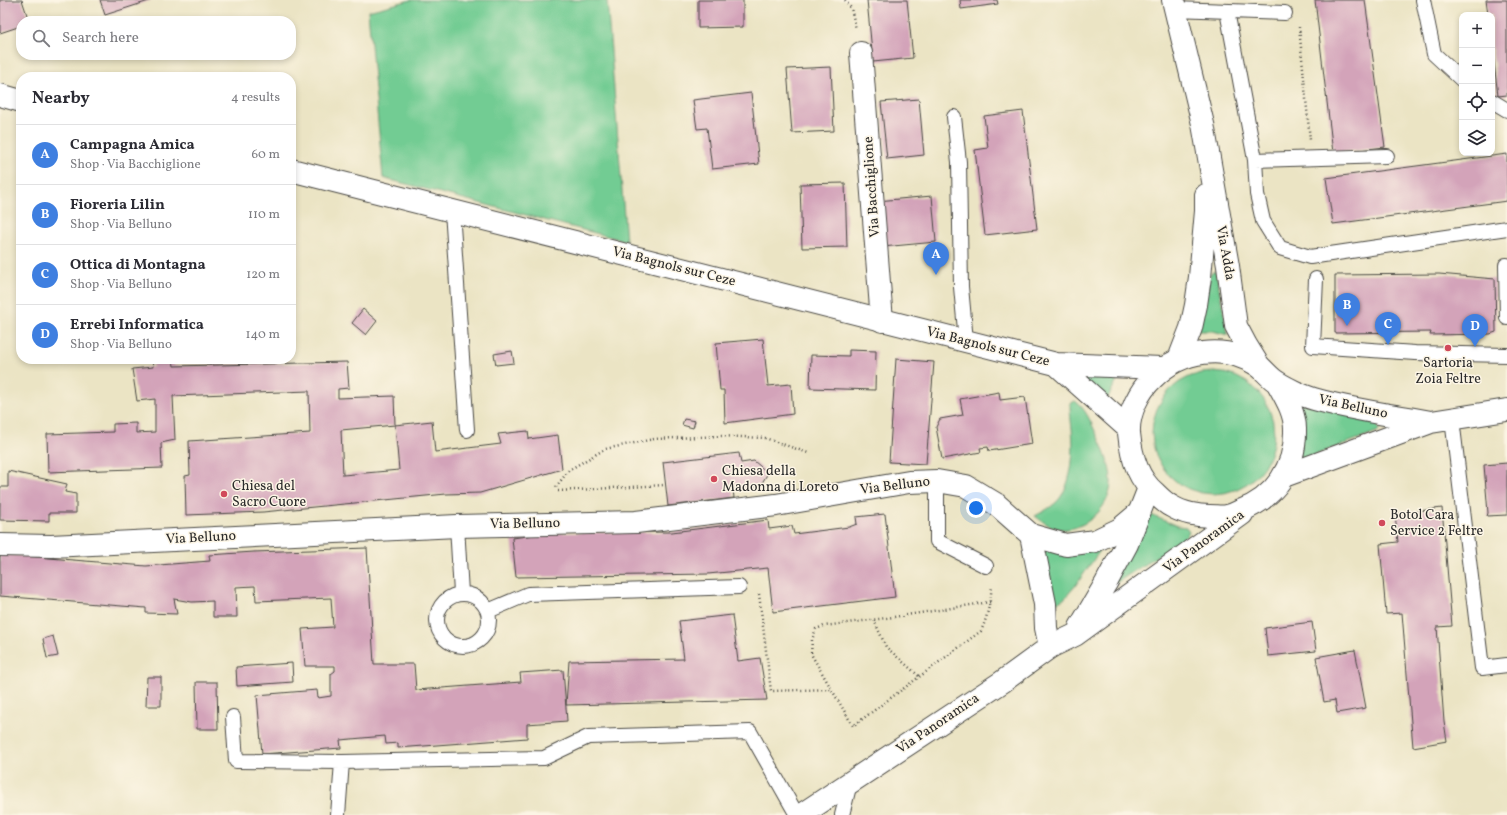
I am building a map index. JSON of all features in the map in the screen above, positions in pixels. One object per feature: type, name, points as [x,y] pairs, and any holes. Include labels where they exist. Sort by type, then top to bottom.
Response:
[{"type":"main road","name":"Via Adda","points":[[1174,5],[1204,134],[1228,266],[1236,326],[1259,366]]},
{"type":"main road","name":"Via Bacchiglione","points":[[862,53],[882,320]]},
{"type":"main road","points":[[0,95],[16,100]]},
{"type":"main road","name":"Via Adda","points":[[1171,364],[1191,328],[1196,305],[1206,211],[1204,134]]},
{"type":"main road","name":"Via Bagnols sur Ceze","points":[[296,171],[1056,364],[1171,364]]},
{"type":"main road","name":"Via Belluno","points":[[1277,382],[1289,404],[1295,428],[1293,453],[1284,476],[1271,493],[1254,506],[1227,516],[1198,516],[1172,507],[1149,488],[1137,470],[1130,450],[1129,429],[1134,405],[1145,385],[1171,364],[1187,356],[1214,352],[1238,356],[1259,366],[1277,382],[1312,398],[1343,406],[1442,420]]},
{"type":"main road","name":"Via Bagnols sur Ceze","points":[[1056,364],[1129,429]]},
{"type":"main road","name":"Via Belluno","points":[[1284,476],[1442,420],[1507,410]]},
{"type":"main road","name":"Via Belluno","points":[[0,545],[59,546],[457,526],[636,522],[776,505],[908,482],[937,481],[966,486],[996,504],[1031,535],[1066,545],[1095,540],[1120,529],[1139,513]]},
{"type":"main road","points":[[1075,635],[1106,583],[1126,544],[1149,488]]},
{"type":"main road","name":"Via Panoramica","points":[[801,815],[1002,682],[1050,647],[1075,635],[1254,506]]},
{"type":"main road","points":[[1031,535],[1045,604],[1046,628],[1050,647]]},
{"type":"lane","points":[[1423,0],[1434,54],[1459,77]]},
{"type":"lane","points":[[1174,5],[1227,11],[1285,13]]},
{"type":"lane","points":[[1227,11],[1255,160],[1257,194],[1263,221],[1280,248],[1310,257],[1507,228]]},
{"type":"lane","points":[[1495,103],[1507,110]]},
{"type":"lane","points":[[954,117],[959,162],[961,287],[966,341]]},
{"type":"lane","points":[[1255,160],[1387,156]]},
{"type":"lane","points":[[452,211],[467,430]]},
{"type":"lane","points":[[1507,265],[1507,318]]},
{"type":"lane","points":[[1316,279],[1313,346],[1415,353],[1507,355]]},
{"type":"lane","points":[[1442,420],[1482,668],[1507,665]]},
{"type":"lane","points":[[937,481],[937,541],[986,566]]},
{"type":"lane","points":[[457,526],[461,593]]},
{"type":"lane","points":[[488,611],[528,594],[739,587]]},
{"type":"lane","points":[[461,593],[470,594],[477,597],[484,603],[488,611],[490,619],[489,628],[479,642],[471,645],[462,646],[453,644],[446,640],[440,633],[437,625],[437,616],[440,607],[445,600],[461,593]]},
{"type":"lane","points":[[233,716],[236,761],[342,762],[544,758],[588,737],[750,732],[797,815]]},
{"type":"lane","points":[[338,815],[342,762]]},
{"type":"lane","points":[[842,815],[850,783]]},
{"type":"path","points":[[844,0],[850,8],[862,53]]},
{"type":"path","points":[[1299,25],[1311,158]]},
{"type":"path","points":[[556,487],[569,470],[605,449],[654,439],[721,436],[765,438],[808,453]]},
{"type":"path","points":[[558,491],[665,484]]},
{"type":"path","points":[[986,566],[992,582],[990,602],[986,619],[981,631],[853,726],[811,654],[812,640],[816,629],[824,626],[874,620],[990,602]]},
{"type":"path","points":[[739,587],[758,590],[771,691],[831,689]]},
{"type":"path","points":[[874,620],[886,647],[920,677]]},
{"type":"green space","points":[[411,0],[607,0],[626,241],[383,178],[368,11]]},
{"type":"green space","points":[[1215,271],[1228,335],[1213,331],[1198,331],[1210,274]]},
{"type":"green space","points":[[1087,368],[1119,376],[1105,403],[1081,381]]},
{"type":"green space","points":[[1213,372],[1225,373],[1236,377],[1247,382],[1256,390],[1264,399],[1269,410],[1273,421],[1273,445],[1269,456],[1264,467],[1256,476],[1247,484],[1236,489],[1225,493],[1213,494],[1201,493],[1190,489],[1179,484],[1170,476],[1162,467],[1157,456],[1153,445],[1152,433],[1153,421],[1157,410],[1162,399],[1170,390],[1179,382],[1190,377],[1201,373]]},
{"type":"green space","points":[[1075,401],[1087,414],[1103,448],[1111,474],[1110,489],[1104,505],[1092,518],[1076,527],[1059,529],[1050,526],[1035,516],[1058,501],[1068,482],[1072,465],[1073,446],[1070,404]]},
{"type":"green space","points":[[1299,402],[1376,416],[1379,431],[1299,461]]},
{"type":"green space","points":[[1149,514],[1177,526],[1186,527],[1189,531],[1182,540],[1105,590]]},
{"type":"green space","points":[[1103,540],[1099,552],[1076,585],[1064,599],[1058,602],[1054,601],[1038,544]]},
{"type":"building","points":[[0,0],[22,0],[27,16],[16,16],[16,28],[0,33]]},
{"type":"building","points":[[100,0],[152,0],[105,15]]},
{"type":"building","points":[[698,0],[743,0],[743,27],[698,28]]},
{"type":"building","points":[[867,0],[907,0],[913,58],[873,62]]},
{"type":"building","points":[[960,0],[997,0],[998,4],[961,9]]},
{"type":"building","points":[[1315,0],[1365,0],[1385,147],[1333,153]]},
{"type":"building","points":[[1486,0],[1507,0],[1507,95],[1498,96],[1495,71],[1495,12],[1488,12]]},
{"type":"building","points":[[831,67],[834,131],[792,133],[787,69]]},
{"type":"building","points":[[751,93],[759,164],[712,169],[707,128],[697,129],[693,100]]},
{"type":"building","points":[[919,99],[924,155],[887,159],[881,102]]},
{"type":"building","points":[[1023,111],[1037,229],[985,235],[975,150],[988,148],[984,116]]},
{"type":"building","points":[[1507,154],[1507,201],[1333,224],[1326,178]]},
{"type":"building","points":[[845,183],[847,247],[802,248],[800,184]]},
{"type":"building","points":[[932,196],[936,242],[882,247],[877,201]]},
{"type":"building","points":[[1439,274],[1495,279],[1496,332],[1490,334],[1430,335],[1431,332],[1335,333],[1335,275]]},
{"type":"building","points":[[363,309],[377,321],[366,335],[352,323]]},
{"type":"building","points":[[763,339],[768,386],[791,384],[793,414],[725,423],[724,390],[720,390],[716,343]]},
{"type":"building","points":[[849,350],[876,351],[875,390],[810,388],[811,355],[849,356]]},
{"type":"building","points":[[512,351],[514,363],[496,365],[494,354]]},
{"type":"building","points":[[896,359],[934,362],[926,464],[889,462]]},
{"type":"building","points":[[347,362],[349,388],[338,389],[338,398],[394,396],[395,425],[432,421],[435,452],[501,444],[498,434],[528,431],[529,439],[558,435],[562,469],[480,493],[446,494],[263,512],[186,515],[185,476],[190,475],[189,441],[310,433],[309,391],[173,396],[175,440],[161,443],[162,468],[48,472],[47,434],[113,432],[113,424],[136,423],[136,433],[155,432],[155,399],[137,401],[132,369],[153,367],[153,364],[174,364],[174,366]],"holes":[[[395,425],[399,470],[343,475],[341,430]]]},
{"type":"building","points":[[999,392],[1000,400],[1025,397],[1032,444],[989,451],[988,447],[980,448],[981,452],[942,459],[936,427],[940,419],[963,415],[960,399]]},
{"type":"building","points":[[684,419],[695,421],[693,428],[682,425]]},
{"type":"building","name":"Chiesa della Madonna di Loreto","points":[[739,453],[741,463],[754,461],[768,473],[760,486],[733,489],[734,498],[668,506],[663,462]]},
{"type":"building","points":[[1507,463],[1507,515],[1487,516],[1484,465]]},
{"type":"building","points":[[8,471],[67,484],[65,492],[76,494],[76,513],[49,513],[49,521],[0,520],[0,487],[8,487]]},
{"type":"building","points":[[1442,508],[1452,626],[1437,627],[1444,722],[1447,741],[1413,747],[1402,613],[1386,614],[1380,544],[1398,542],[1395,514]]},
{"type":"building","points":[[885,514],[895,597],[773,612],[768,568],[708,574],[516,577],[512,538],[551,533],[672,532],[768,520],[769,529],[792,526],[794,534],[849,527],[857,524],[856,517]]},
{"type":"building","points":[[367,548],[374,664],[414,664],[416,690],[521,682],[520,673],[563,670],[567,721],[527,724],[527,738],[398,748],[398,743],[386,744],[385,736],[340,740],[341,748],[262,754],[257,695],[317,690],[318,698],[331,696],[331,674],[335,671],[335,666],[305,666],[302,629],[333,627],[331,598],[256,601],[255,586],[236,587],[237,617],[213,617],[213,601],[192,602],[174,599],[177,614],[146,613],[146,608],[0,596],[0,554],[146,566],[210,561],[209,555]]},
{"type":"building","points":[[732,615],[738,661],[760,658],[767,700],[566,705],[569,661],[684,659],[679,621]]},
{"type":"building","points":[[1312,622],[1316,651],[1268,656],[1265,628]]},
{"type":"building","points":[[53,636],[58,656],[47,658],[43,639]]},
{"type":"building","points":[[1355,650],[1366,708],[1337,713],[1335,700],[1324,702],[1316,657]]},
{"type":"building","points":[[292,663],[293,682],[237,686],[236,667]]},
{"type":"building","points":[[147,677],[161,677],[161,706],[146,706]]},
{"type":"building","points":[[196,682],[217,682],[218,729],[197,729]]},
{"type":"place","name":"Campagna Amica","points":[[936,275]]},
{"type":"place","name":"Fioreria Lilin","points":[[1347,326]]},
{"type":"place","name":"Ottica di Montagna","points":[[1388,345]]},
{"type":"place","name":"Errebi Informatica","points":[[1475,347]]},
{"type":"place","name":"Sartoria Zoia Feltre","points":[[1448,348]]},
{"type":"place","name":"Chiesa della Madonna di Loreto","points":[[714,479]]},
{"type":"place","name":"Chiesa del Sacro Cuore","points":[[224,494]]},
{"type":"place","name":"Botol Cara Service 2 Feltre","points":[[1382,523]]}]
